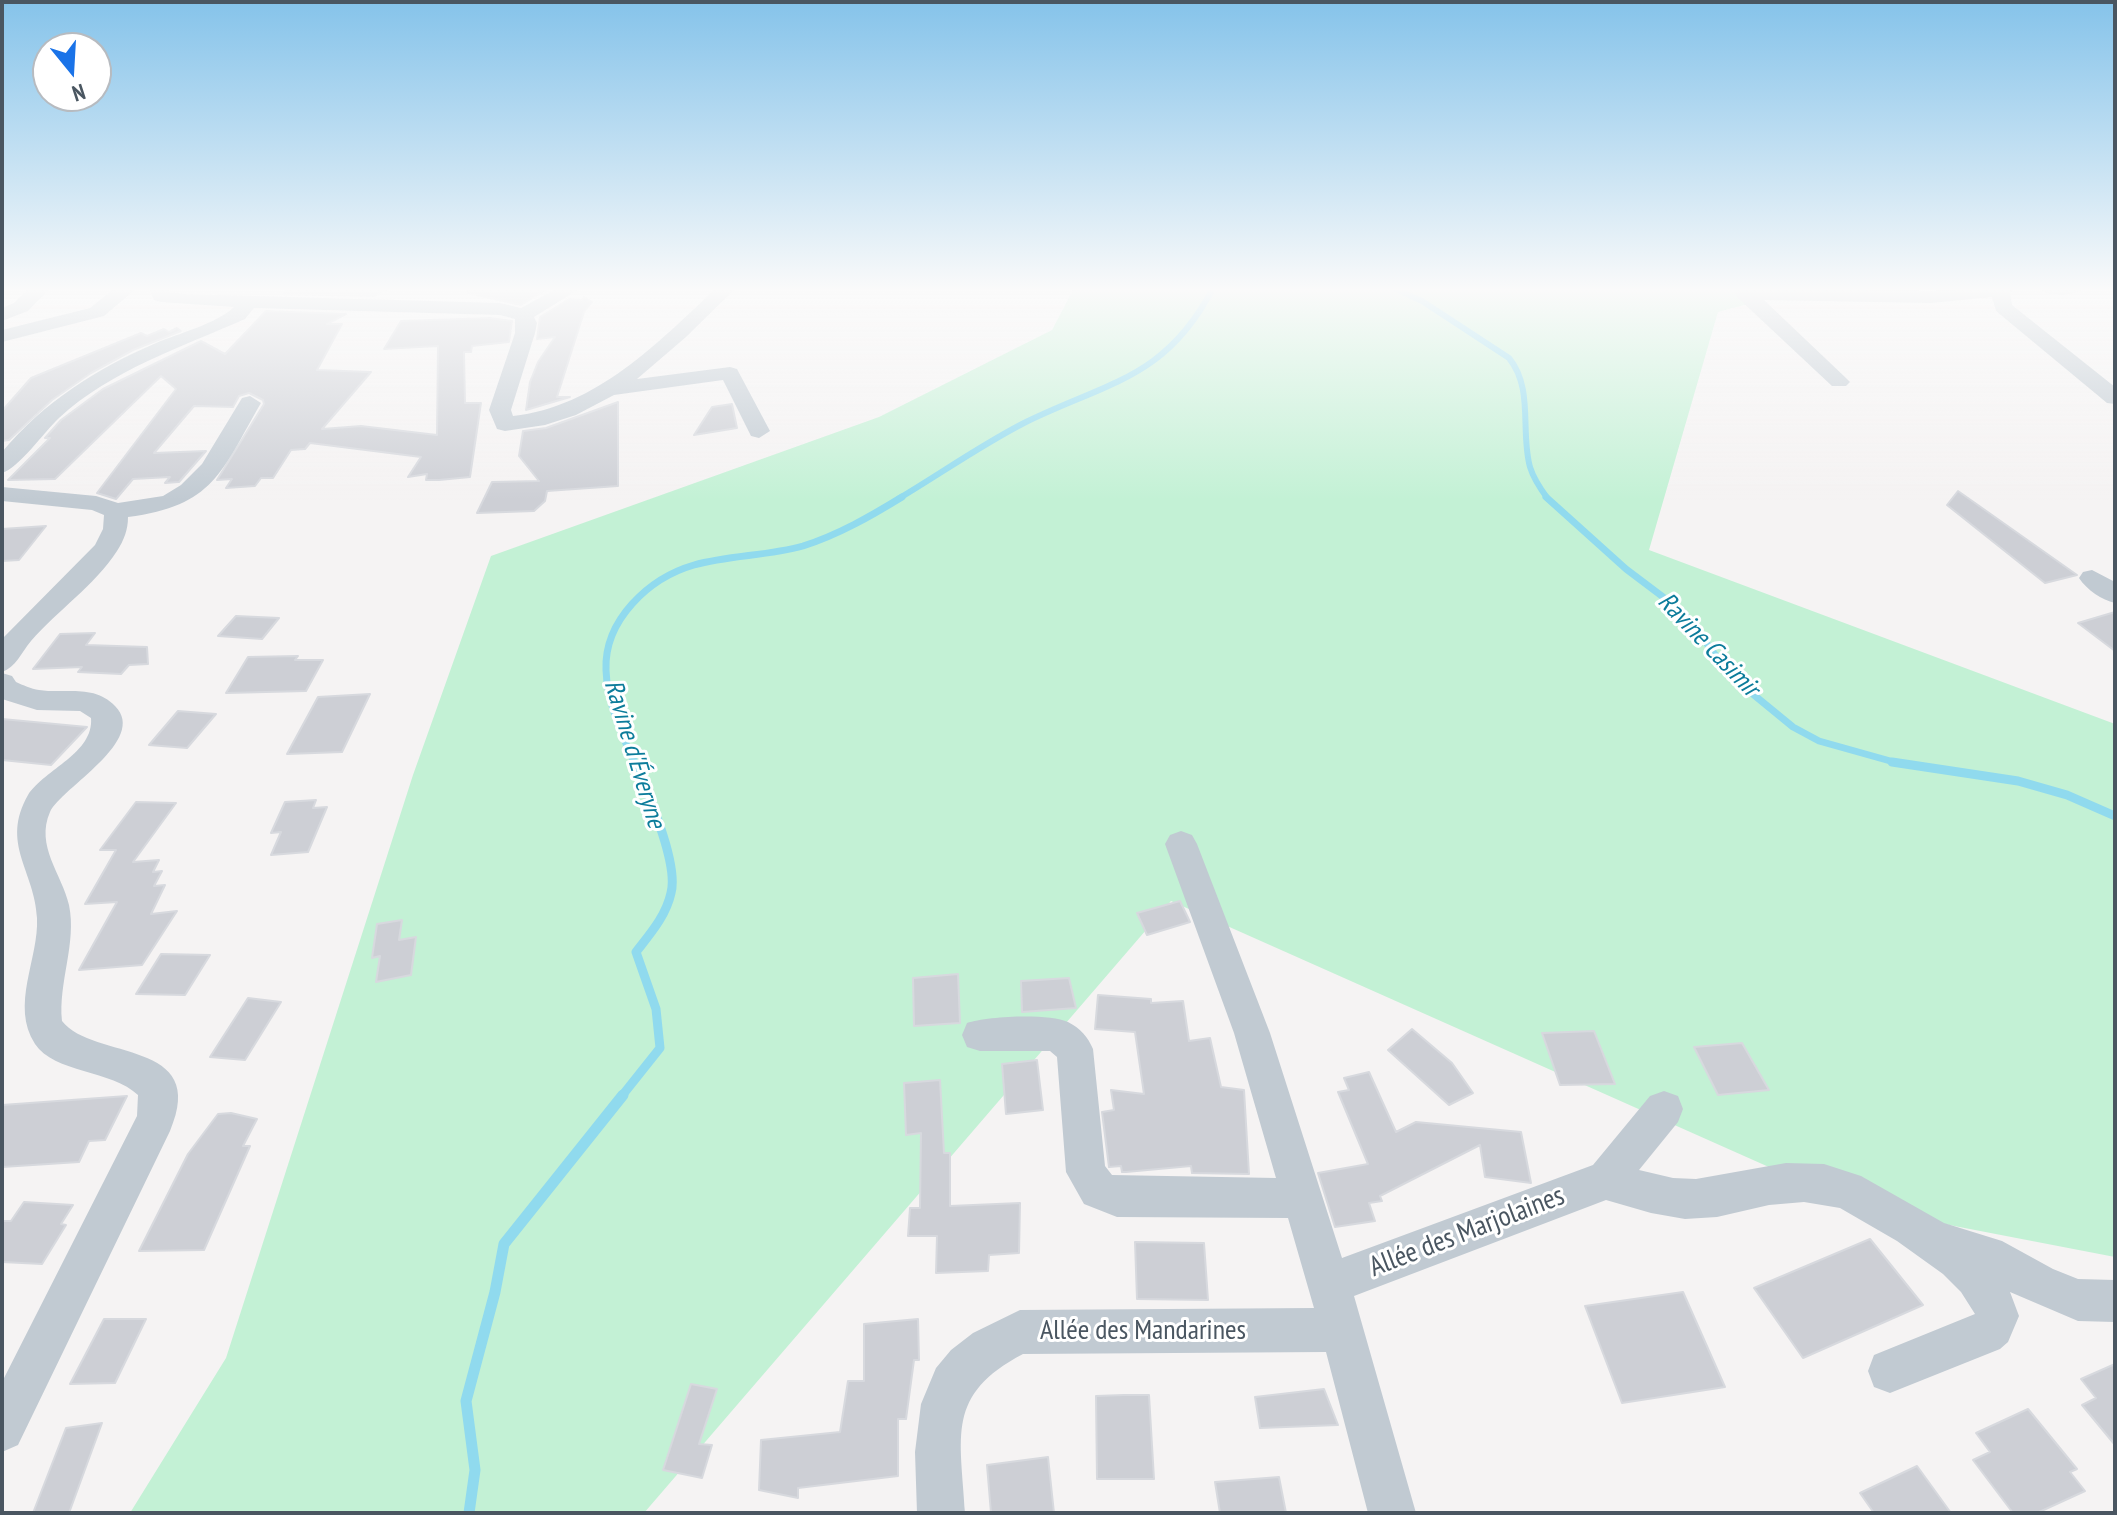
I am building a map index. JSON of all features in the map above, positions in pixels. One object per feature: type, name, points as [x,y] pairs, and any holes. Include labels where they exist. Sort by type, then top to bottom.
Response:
[{"type":"street","points":[[2,466],[54,408],[97,378],[135,359]]},
{"type":"street","points":[[517,359],[500,410],[505,424],[536,420],[574,407],[607,389],[645,359]]},
{"type":"street","points":[[1814,359],[1839,382]]},
{"type":"street","points":[[2067,359],[2115,398]]},
{"type":"street","points":[[607,389],[730,373],[759,431]]},
{"type":"street","points":[[2,494],[96,503],[116,511],[161,504],[188,492],[205,475],[250,403]]},
{"type":"street","points":[[2,1429],[156,1118],[156,1086],[135,1069],[60,1042],[49,1035],[44,1024],[46,970],[53,946],[54,916],[49,893],[36,867],[28,839],[31,819],[40,801],[87,758],[106,735],[108,722],[105,713],[86,701],[37,700],[3,681],[18,635],[92,565],[112,541],[119,521],[116,511]]},
{"type":"street","points":[[2092,578],[2115,595]]},
{"type":"street","points":[[1181,844],[1252,1033],[1329,1284],[1392,1513]]},
{"type":"street","points":[[980,1035],[1057,1035],[1075,1049],[1086,1172],[1098,1190],[1117,1197],[1302,1198]]},
{"type":"street","points":[[1664,1109],[1606,1180],[1695,1200],[1782,1181],[1830,1184],[1847,1190],[1942,1244],[1987,1256],[2041,1286],[2078,1300],[2115,1301]]},
{"type":"street","name":"Allée des Marjolaines","points":[[1329,1284],[1606,1180]]},
{"type":"street","points":[[1890,1371],[1985,1334],[1993,1327],[1997,1316],[1989,1293],[1942,1244]]},
{"type":"street","name":"Allée des Mandarines","points":[[941,1513],[941,1405],[958,1373],[988,1346],[1020,1332],[1342,1330]]},
{"type":"green space","points":[[995,359],[1704,359],[1649,550],[2115,724],[2115,1257],[1861,1208],[1171,901],[644,1513],[130,1513],[226,1358],[413,775],[491,556],[879,417]]},
{"type":"building","points":[[78,359],[117,359],[52,400],[9,440],[2,441],[2,411],[31,378]]},
{"type":"building","points":[[165,359],[323,359],[317,370],[371,372],[322,429],[361,426],[437,435],[438,359],[464,359],[465,403],[481,403],[470,477],[426,480],[427,474],[408,477],[421,457],[310,443],[305,449],[291,450],[273,478],[261,478],[255,486],[226,488],[232,479],[217,480],[264,404],[263,400],[249,393],[239,396],[233,407],[194,406],[154,453],[206,451],[179,482],[165,483],[170,477],[133,479],[116,499],[97,493],[176,389],[161,376],[55,479],[8,480],[50,438],[45,438],[61,420],[103,389]]},
{"type":"building","points":[[540,359],[569,359],[557,397],[570,397],[526,410],[530,382]]},
{"type":"building","points":[[618,402],[618,486],[547,491],[545,501],[534,511],[477,513],[492,482],[539,481],[519,456],[523,431],[546,428]]},
{"type":"building","points":[[732,404],[737,428],[694,435],[712,407]]},
{"type":"building","points":[[1958,491],[2077,575],[2045,583],[1947,505]]},
{"type":"building","points":[[46,526],[19,560],[2,561],[2,529]]},
{"type":"building","points":[[2115,612],[2115,651],[2078,623]]},
{"type":"building","points":[[236,616],[279,618],[262,639],[218,636]]},
{"type":"building","points":[[95,633],[86,645],[147,647],[148,664],[129,665],[121,674],[78,672],[82,667],[33,669],[60,634]]},
{"type":"building","points":[[298,656],[295,660],[323,660],[306,691],[226,693],[248,657]]},
{"type":"building","points":[[370,694],[342,752],[287,754],[318,697]]},
{"type":"building","points":[[178,711],[216,714],[187,748],[149,745]]},
{"type":"building","points":[[2,719],[87,727],[51,765],[2,760]]},
{"type":"building","points":[[316,800],[313,808],[327,807],[308,852],[271,855],[281,832],[271,833],[285,802]]},
{"type":"building","points":[[136,802],[176,803],[133,862],[159,860],[153,872],[162,871],[154,886],[165,885],[151,914],[177,911],[142,965],[79,970],[117,902],[85,904],[116,850],[100,850]]},
{"type":"building","points":[[1180,901],[1190,922],[1147,935],[1137,913]]},
{"type":"building","points":[[402,920],[399,940],[416,937],[411,975],[376,982],[380,956],[372,958],[377,924]]},
{"type":"building","points":[[161,954],[210,955],[185,995],[136,994]]},
{"type":"building","points":[[958,974],[960,1023],[914,1026],[913,978]]},
{"type":"building","points":[[1069,978],[1076,1008],[1022,1012],[1021,981]]},
{"type":"building","points":[[1098,995],[1151,999],[1151,1003],[1183,1001],[1189,1041],[1210,1038],[1221,1087],[1244,1090],[1249,1174],[1192,1173],[1191,1166],[1126,1172],[1122,1172],[1121,1166],[1109,1167],[1102,1112],[1114,1110],[1111,1090],[1144,1094],[1135,1032],[1095,1029]]},
{"type":"building","points":[[248,998],[281,1002],[245,1060],[210,1057]]},
{"type":"building","points":[[1412,1029],[1452,1063],[1473,1093],[1449,1105],[1388,1050]]},
{"type":"building","points":[[1594,1031],[1615,1084],[1560,1085],[1542,1033]]},
{"type":"building","points":[[1742,1043],[1769,1090],[1718,1095],[1694,1047]]},
{"type":"building","points":[[1037,1060],[1043,1110],[1006,1114],[1002,1064]]},
{"type":"building","points":[[1369,1072],[1396,1132],[1416,1122],[1521,1132],[1531,1183],[1485,1177],[1480,1145],[1380,1196],[1382,1201],[1369,1203],[1375,1221],[1335,1227],[1318,1173],[1368,1164],[1338,1092],[1349,1090],[1344,1078]]},
{"type":"building","points":[[940,1080],[944,1153],[950,1153],[950,1206],[1020,1203],[1019,1253],[989,1255],[988,1271],[936,1273],[937,1236],[908,1236],[910,1208],[920,1208],[921,1133],[906,1135],[904,1083]]},
{"type":"building","points":[[127,1096],[105,1140],[89,1141],[79,1162],[2,1167],[2,1105]]},
{"type":"building","points":[[231,1113],[257,1119],[243,1146],[250,1146],[204,1250],[139,1251],[188,1154],[218,1114]]},
{"type":"building","points":[[24,1202],[73,1205],[61,1224],[66,1225],[42,1264],[2,1262],[2,1221],[11,1221]]},
{"type":"building","points":[[1870,1239],[1923,1305],[1803,1358],[1754,1288]]},
{"type":"building","points":[[1135,1242],[1204,1243],[1208,1300],[1137,1299]]},
{"type":"building","points":[[1683,1292],[1725,1387],[1622,1403],[1585,1306]]},
{"type":"building","points":[[104,1319],[146,1319],[115,1383],[70,1384]]},
{"type":"building","points":[[918,1319],[919,1360],[914,1360],[906,1419],[898,1419],[898,1476],[798,1488],[798,1498],[759,1490],[761,1440],[840,1432],[848,1381],[864,1381],[864,1324]]},
{"type":"building","points":[[2115,1364],[2115,1445],[2082,1405],[2096,1398],[2081,1379]]},
{"type":"building","points":[[691,1384],[717,1389],[699,1444],[712,1445],[702,1478],[663,1470]]},
{"type":"building","points":[[1324,1389],[1338,1425],[1260,1428],[1255,1397]]},
{"type":"building","points":[[1149,1395],[1154,1479],[1097,1479],[1096,1396]]},
{"type":"building","points":[[2028,1409],[2077,1469],[2070,1472],[2085,1491],[2037,1513],[2013,1513],[1973,1460],[1990,1452],[1976,1433]]},
{"type":"building","points":[[102,1423],[69,1513],[33,1513],[66,1428]]},
{"type":"building","points":[[1048,1457],[1054,1513],[991,1513],[987,1465]]},
{"type":"building","points":[[1917,1466],[1951,1513],[1874,1513],[1860,1493]]},
{"type":"building","points":[[1279,1477],[1286,1513],[1220,1513],[1215,1482]]},
{"type":"waterway","name":"Ravine d'Éveryne","points":[[898,499],[1024,423],[1108,386],[1156,359]]},
{"type":"waterway","name":"Ravine Casimir","points":[[1509,359],[1517,370],[1524,397],[1530,467],[1548,499]]},
{"type":"waterway","name":"Ravine d'Éveryne","points":[[635,764],[612,707],[606,670],[607,652],[613,634],[632,604],[677,571],[708,562],[776,552],[816,542],[902,497]]},
{"type":"waterway","name":"Ravine Casimir","points":[[1548,499],[1626,569],[1683,612],[1732,677],[1793,727],[1819,741],[1896,763]]},
{"type":"waterway","name":"Ravine d'Éveryne","points":[[621,1097],[660,1048],[656,1009],[636,952],[665,909],[672,880],[660,827],[634,762]]},
{"type":"waterway","name":"Ravine Casimir","points":[[1892,762],[1896,763]]},
{"type":"waterway","name":"Ravine Casimir","points":[[1896,763],[2018,781],[2067,795],[2115,816]]},
{"type":"waterway","name":"Ravine Casimir","points":[[1896,763],[1901,764]]},
{"type":"waterway","name":"Ravine d'Éveryne","points":[[469,1513],[475,1470],[466,1401],[495,1292],[504,1244],[623,1095]]}]
